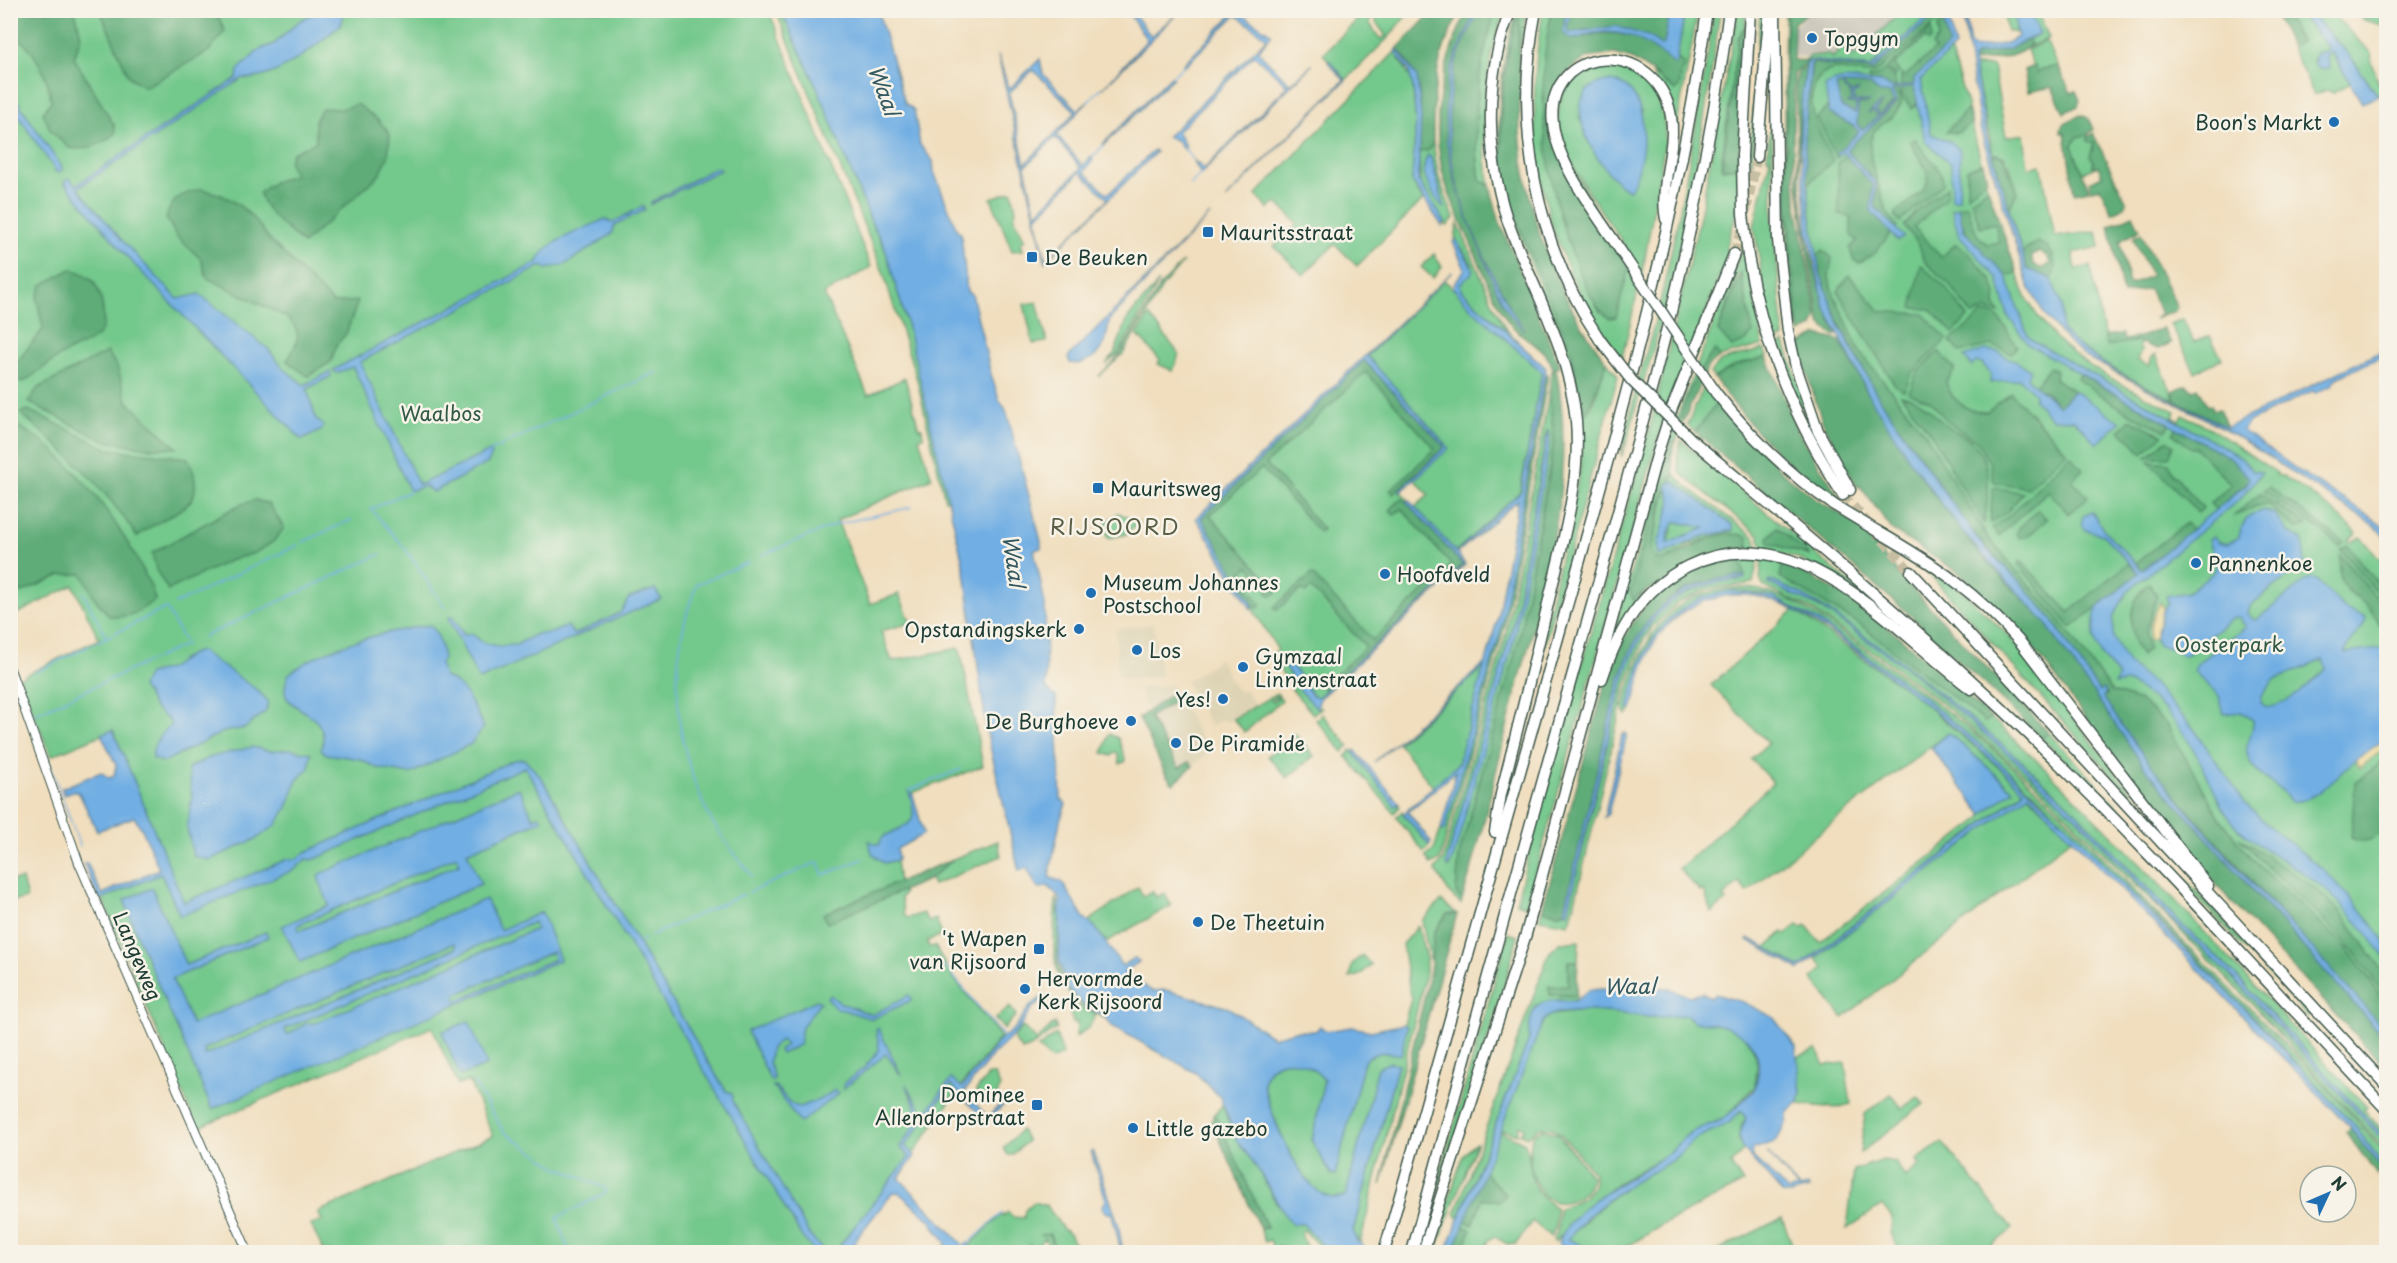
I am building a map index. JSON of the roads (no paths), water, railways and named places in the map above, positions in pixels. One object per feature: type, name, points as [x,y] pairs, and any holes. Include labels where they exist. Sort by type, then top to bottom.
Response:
[{"type":"highway","points":[[1489,874],[1500,794],[1565,534],[1574,480],[1576,447],[1576,422],[1563,356],[1511,230],[1495,164],[1491,130],[1492,98],[1497,60],[1511,10]]},
{"type":"highway","points":[[1536,10],[1527,73],[1527,126],[1533,177],[1559,265],[1572,294],[1600,340],[1632,381],[1693,441],[1912,627],[2019,725],[2116,821],[2386,1109]]},
{"type":"highway","points":[[1384,1251],[1489,874],[1604,477],[1668,225],[1707,10]]},
{"type":"highway","points":[[1412,1252],[1506,906],[1637,446],[1689,242],[1714,114],[1729,10]]},
{"type":"highway","points":[[1750,10],[1742,156],[1743,204],[1748,256],[1766,337],[1796,414],[1847,493],[1818,431],[1788,331],[1778,240],[1775,10]]},
{"type":"highway","points":[[1757,157],[1770,10]]},
{"type":"highway","points":[[1668,225],[1663,202],[1672,128],[1668,105],[1662,91],[1648,75],[1626,62],[1601,59],[1580,66],[1566,78],[1556,94],[1553,111],[1554,132],[1572,174],[1716,393],[1761,445],[1791,474],[1834,505],[1924,558],[1977,597],[2021,643],[2144,805],[2197,870],[2226,914]]},
{"type":"highway","points":[[1423,1252],[1526,934],[1672,408],[1734,254]]},
{"type":"highway","points":[[1584,721],[1620,631],[1644,598],[1659,584],[1692,564],[1725,554],[1767,553],[1804,564],[1843,586],[2019,725]]},
{"type":"highway","points":[[1911,572],[2386,1085]]},
{"type":"main road","name":"Langeweg","points":[[10,669],[79,863],[248,1252]]},
{"type":"water","points":[[318,11],[343,11],[343,19],[340,25],[307,52],[268,75],[243,78],[78,188],[121,239],[178,299],[199,294],[268,349],[283,368],[304,385],[330,372],[331,376],[307,389],[316,419],[323,425],[322,430],[302,440],[129,259],[64,182],[69,178],[76,185],[237,78],[238,70],[259,50],[274,44],[299,21]]},
{"type":"water","name":"Waal","points":[[781,11],[878,11],[905,103],[914,110],[920,145],[933,161],[934,172],[958,232],[961,233],[967,292],[972,294],[991,374],[999,399],[1006,410],[1041,541],[1041,548],[1034,550],[1045,604],[1046,688],[1056,697],[1061,799],[1066,804],[1060,821],[1049,877],[1062,882],[1084,918],[1095,927],[1122,966],[1135,958],[1139,962],[1124,972],[1152,991],[1166,990],[1229,1008],[1273,1037],[1295,1031],[1316,1031],[1320,1026],[1326,1031],[1352,1027],[1371,1031],[1404,1024],[1407,1027],[1401,1055],[1378,1053],[1364,1061],[1335,1176],[1331,1174],[1312,1141],[1324,1080],[1309,1067],[1300,1063],[1282,1062],[1267,1073],[1263,1083],[1273,1115],[1292,1157],[1317,1191],[1331,1198],[1346,1195],[1378,1068],[1390,1062],[1398,1064],[1353,1231],[1357,1241],[1371,1252],[1329,1252],[1303,1224],[1293,1224],[1288,1220],[1254,1163],[1237,1141],[1220,1097],[1196,1073],[1112,1026],[1101,1013],[1085,1006],[1068,989],[1059,961],[1060,898],[1048,886],[1038,889],[1027,868],[1019,871],[987,733],[965,572],[907,324],[884,245],[873,226],[818,89]]},
{"type":"water","points":[[1127,11],[1132,11],[1151,36],[1180,11],[1102,89],[1147,40]]},
{"type":"water","points":[[1231,11],[1237,11],[1272,34],[1258,51],[1290,84],[1313,64],[1201,174],[1192,159],[1204,169],[1286,88],[1286,84],[1254,55],[1177,132],[1186,147],[1183,149],[1176,140],[1167,137],[1267,38],[1236,15],[1185,66],[1183,64],[1232,15]]},
{"type":"water","points":[[1476,11],[1479,11],[1461,49],[1453,74],[1449,106],[1449,137],[1453,166],[1460,195],[1482,251],[1510,308],[1524,330],[1511,316],[1500,298],[1466,214],[1458,192],[1448,146],[1445,123],[1450,74]]},
{"type":"water","points":[[1566,11],[1571,11],[1567,27],[1569,33],[1615,26],[1648,36],[1661,45],[1664,44],[1670,11],[1685,11],[1676,63],[1675,65],[1656,50],[1626,35],[1603,32],[1572,39],[1563,33]]},
{"type":"water","points":[[1934,11],[1939,11],[1872,70],[1814,62],[1811,64],[1804,138],[1810,212],[1820,273],[1840,327],[1877,395],[1937,482],[1984,547],[2024,586],[2051,618],[2099,692],[2103,689],[2106,692],[2103,697],[2167,786],[2386,1032],[2386,1040],[2146,769],[2044,621],[1965,535],[1911,462],[1871,399],[1824,305],[1808,231],[1800,138],[1802,93],[1807,62],[1813,60],[1870,68]]},
{"type":"water","points":[[1941,11],[1947,11],[1955,47],[1921,79],[1931,134],[1951,142],[1960,150],[1959,199],[1952,199],[1951,164],[1925,141],[1914,86],[1892,90],[1897,102],[1846,150],[1876,183],[1875,207],[1904,237],[1898,241],[1871,211],[1873,185],[1843,152],[1839,156],[1837,153],[1859,132],[1854,126],[1829,113],[1825,86],[1848,79],[1864,82],[1879,81],[1892,88],[1914,84],[1914,78],[1949,45]],"holes":[[[1842,84],[1844,89],[1851,94],[1852,102],[1846,104],[1856,104],[1855,113],[1841,107],[1836,86]],[[1844,84],[1870,85],[1880,93],[1890,93],[1894,103],[1879,116],[1876,110],[1882,102],[1868,113],[1874,111],[1878,117],[1862,130],[1857,123],[1858,104],[1870,102],[1854,102],[1853,95],[1859,90],[1852,93],[1845,89]]]},
{"type":"water","points":[[1962,11],[1965,11],[1970,45],[1974,48],[2004,44],[2018,37],[2014,19],[2031,16],[2040,33],[2009,49],[1977,54],[1973,59],[1987,137],[2027,269],[2052,279],[2062,306],[2062,331],[2098,360],[2119,373],[2227,427],[2386,349],[2386,360],[2378,358],[2335,379],[2332,385],[2316,393],[2312,391],[2250,421],[2242,430],[2302,473],[2380,523],[2386,530],[2386,539],[2375,526],[2225,429],[2086,357],[2070,344],[2046,317],[2028,285],[1981,132]]},
{"type":"water","points":[[2297,11],[2308,11],[2350,56],[2378,96],[2362,103],[2332,52],[2327,56],[2330,68],[2319,68],[2314,63],[2316,53],[2325,52],[2329,48]]},
{"type":"water","points":[[1397,49],[1417,77],[1421,117],[1418,180],[1445,222],[1442,226],[1412,181],[1416,122],[1413,87],[1409,71],[1395,52]]},
{"type":"water","points":[[998,55],[1009,89],[1040,59],[1043,74],[1078,110],[1088,102],[1057,135],[1083,166],[1091,157],[1093,160],[1084,172],[1108,194],[1154,150],[1156,152],[1045,262]],"holes":[[[1033,70],[1076,112],[1025,164],[1009,93]],[[1055,137],[1081,168],[1036,214],[1025,167]],[[1080,172],[1108,199],[1046,260],[1036,218]]]},
{"type":"water","points":[[1330,61],[1346,80],[1226,199],[1344,80],[1328,62]]},
{"type":"water","points":[[1171,76],[1173,78],[1104,145],[1103,144]]},
{"type":"water","points":[[1606,81],[1622,84],[1633,94],[1643,124],[1641,160],[1630,190],[1620,185],[1597,157],[1587,139],[1581,120],[1581,103],[1589,89]]},
{"type":"water","points":[[11,92],[63,169],[57,173],[11,105]]},
{"type":"water","points":[[1428,155],[1431,158],[1445,209],[1431,191],[1425,176],[1425,162]]},
{"type":"water","points":[[717,167],[720,170],[651,204],[651,202]]},
{"type":"water","points":[[643,206],[645,210],[615,225],[612,234],[566,264],[547,269],[541,266],[360,362],[419,485],[490,451],[492,455],[488,463],[433,492],[425,486],[410,491],[353,367],[336,373],[333,370],[538,262],[548,248],[566,236],[605,219],[612,223]]},
{"type":"water","points":[[1958,207],[1964,231],[2006,276],[2028,336],[2033,341],[2241,457],[2253,471],[2262,472],[2242,497],[2128,591],[2113,617],[2113,637],[2128,663],[2152,683],[2194,729],[2245,803],[2264,822],[2325,871],[2363,912],[2386,943],[2386,960],[2361,926],[2331,895],[2309,877],[2240,830],[2221,806],[2193,748],[2175,722],[2141,690],[2127,682],[2115,684],[2118,677],[2097,646],[2094,619],[2097,608],[2139,573],[2103,535],[2086,530],[2081,524],[2083,516],[2092,512],[2103,529],[2142,570],[2247,484],[2249,478],[2229,457],[2029,345],[2008,316],[1998,279],[1959,235],[1952,210]]},
{"type":"water","points":[[1210,215],[1110,319],[1105,343],[1095,357],[1079,364],[1070,363],[1068,357]]},
{"type":"water","points":[[1456,239],[1473,269],[1460,284],[1461,290],[1546,368],[1501,630],[1445,829],[1442,831],[1441,829],[1456,771],[1408,812],[1431,842],[1429,845],[1403,814],[1458,764],[1484,667],[1374,762],[1486,662],[1497,620],[1518,500],[1457,553],[1465,565],[1320,698],[1317,708],[1297,687],[1280,657],[1285,655],[1312,695],[1318,697],[1463,565],[1406,501],[1409,500],[1456,552],[1521,491],[1542,372],[1473,310],[1453,288],[1465,269],[1453,242]]},
{"type":"water","points":[[1452,272],[1367,356],[1449,448],[1401,492],[1399,491],[1445,447],[1364,360],[1201,518],[1253,605],[1251,609],[1196,518]]},
{"type":"water","points":[[1985,350],[1998,352],[2030,369],[2027,378],[2059,406],[2074,391],[2120,422],[2097,444],[2074,420],[2052,419],[2034,400],[2035,394],[2020,379],[1990,383],[1991,374],[1982,363],[1976,362],[1972,366],[1964,357]]},
{"type":"water","points":[[1548,430],[1550,439],[1514,640],[1454,856],[1448,867],[1446,864],[1514,621]]},
{"type":"water","points":[[1673,481],[1732,525],[1733,530],[1701,537],[1659,556],[1658,544],[1671,501],[1667,486]],"holes":[[[1678,522],[1705,528],[1668,543],[1669,533],[1674,524]]]},
{"type":"water","points":[[2264,510],[2275,514],[2288,532],[2302,540],[2305,563],[2251,605],[2247,613],[2253,619],[2257,619],[2308,579],[2314,578],[2347,610],[2366,617],[2345,653],[2386,648],[2386,738],[2354,761],[2317,794],[2299,801],[2290,801],[2281,790],[2251,765],[2247,747],[2253,720],[2241,712],[2224,714],[2219,696],[2194,671],[2197,664],[2246,627],[2239,617],[2232,619],[2184,656],[2170,648],[2159,646],[2155,640],[2162,612],[2168,603],[2166,596],[2188,592],[2214,572],[2217,565],[2209,539],[2213,536],[2219,542],[2227,544],[2239,537],[2246,520]],"holes":[[[2323,660],[2326,668],[2315,680],[2290,699],[2267,707],[2261,703],[2262,696],[2274,680]]]},
{"type":"water","points":[[1745,576],[1744,579],[1707,585],[1679,598],[1657,615],[1641,638],[1629,663],[1620,692],[1568,912],[1565,911],[1615,696],[1637,638],[1654,614],[1677,595],[1707,582]]},
{"type":"water","points":[[1769,580],[1799,593],[1827,610],[1902,662],[2018,758],[2069,805],[2181,924],[2226,965],[2386,1139],[2386,1143],[2227,972],[2170,918],[2082,823],[2015,760],[1908,669],[1819,607],[1768,583]]},
{"type":"water","points":[[655,589],[661,599],[479,680],[448,618],[452,616],[464,635],[471,633],[482,642],[498,646],[516,645],[536,634],[551,633],[568,626],[573,634],[580,632],[620,613],[629,598]]},
{"type":"water","points":[[1733,591],[1773,597],[1818,621],[1921,695],[1984,748],[2075,833],[2164,928],[2245,1009],[2355,1126],[2386,1168],[2386,1174],[2349,1126],[2029,794],[1799,970],[1748,940],[1749,938],[1799,967],[2025,791],[1947,721],[1885,672],[1815,622],[1794,610],[1765,599],[1728,596],[1693,606],[1678,616],[1664,629],[1653,645],[1643,669],[1632,710],[1628,710],[1642,661],[1659,631],[1670,618],[1698,600],[1714,594]]},
{"type":"water","points":[[430,625],[436,632],[441,645],[443,659],[440,663],[444,677],[452,680],[463,690],[484,727],[471,744],[410,774],[377,768],[360,759],[326,754],[321,749],[323,740],[319,725],[287,698],[285,689],[288,675],[318,656],[355,641]]},
{"type":"water","points":[[201,651],[257,690],[268,701],[266,711],[245,728],[223,732],[164,762],[153,759],[155,744],[171,725],[170,721],[154,708],[142,686],[148,674],[169,669],[191,654]]},
{"type":"water","points":[[113,730],[184,902],[288,859],[297,859],[306,852],[514,760],[524,759],[541,777],[707,1060],[726,1091],[732,1093],[733,1101],[811,1237],[825,1252],[815,1252],[802,1237],[525,767],[313,860],[306,859],[294,870],[180,916],[161,874],[99,900],[84,864],[87,863],[102,894],[159,869],[142,829],[134,817],[97,831],[79,793],[72,791],[64,795],[62,788],[101,772],[109,778],[114,776],[116,765],[101,734]]},
{"type":"water","points":[[1949,733],[2013,790],[1982,814],[1931,748]]},
{"type":"water","points":[[1627,734],[1608,814],[1604,817],[1622,736]]},
{"type":"water","points":[[252,747],[270,751],[290,749],[311,753],[309,768],[297,780],[287,808],[276,825],[256,839],[209,860],[193,856],[187,827],[192,797],[188,768],[211,757]]},
{"type":"water","points":[[1355,750],[1399,804],[1395,806],[1353,752]]},
{"type":"water","points":[[519,788],[533,818],[540,816],[542,820],[467,852],[481,884],[300,962],[282,926],[329,905],[318,877],[320,874]],"holes":[[[457,856],[459,864],[299,931],[298,925]]]},
{"type":"water","points":[[909,792],[913,795],[924,834],[897,849],[898,860],[884,863],[872,853],[869,841],[879,845],[882,838],[909,823],[913,813]]},
{"type":"water","points":[[152,888],[186,965],[266,932],[268,937],[172,979],[192,1024],[486,899],[500,930],[542,912],[560,960],[212,1109],[138,938],[124,900]],"holes":[[[534,922],[536,929],[315,1023],[307,1023],[287,1035],[285,1029]],[[454,943],[456,948],[205,1055],[204,1049]],[[552,952],[555,959],[457,1000],[455,995]]]},
{"type":"water","points":[[1617,985],[1665,988],[1690,996],[1702,993],[1711,998],[1715,994],[1743,1002],[1773,1017],[1796,1047],[1801,1093],[1799,1102],[1787,1113],[1787,1121],[1776,1142],[1752,1149],[1753,1157],[1788,1191],[1798,1188],[1767,1152],[1800,1189],[1808,1186],[1809,1189],[1790,1194],[1782,1193],[1741,1147],[1739,1135],[1746,1118],[1741,1111],[1729,1123],[1695,1139],[1673,1160],[1622,1189],[1588,1216],[1568,1239],[1597,1252],[1577,1252],[1561,1247],[1558,1243],[1567,1227],[1591,1202],[1652,1165],[1690,1133],[1727,1116],[1753,1091],[1758,1074],[1758,1061],[1754,1049],[1748,1040],[1729,1028],[1694,1022],[1687,1015],[1653,1017],[1593,1011],[1563,1012],[1551,1015],[1543,1021],[1453,1252],[1446,1252],[1529,1039],[1531,1016],[1535,1009],[1546,1002],[1575,1001],[1589,990],[1616,988]]},
{"type":"water","points":[[830,995],[841,1003],[872,1015],[909,995],[912,1000],[872,1019],[834,1007],[827,997]]},
{"type":"water","points":[[1045,995],[1047,998],[1032,1008],[1018,1031],[992,1056],[964,1092],[988,1117],[1007,1097],[1009,1099],[987,1122],[951,1085],[905,1146],[915,1156],[899,1178],[964,1246],[967,1243],[975,1252],[943,1252],[946,1243],[930,1220],[898,1192],[892,1193],[856,1239],[855,1243],[860,1252],[843,1249],[834,1252],[842,1248],[840,1245],[909,1157],[900,1147],[920,1118],[906,1084],[924,1115],[951,1079],[962,1087],[1000,1040],[1015,1028],[1029,1007]]},
{"type":"water","points":[[817,1000],[820,1002],[802,1027],[799,1045],[781,1054],[779,1050],[786,1045],[781,1040],[771,1048],[769,1063],[774,1079],[771,1081],[747,1031]]},
{"type":"water","points":[[469,1021],[487,1065],[460,1076],[442,1032]]},
{"type":"water","points":[[876,1028],[879,1029],[901,1075],[886,1054],[843,1089],[844,1083],[864,1068],[879,1050]]},
{"type":"water","points":[[773,1086],[791,1104],[799,1107],[821,1099],[835,1090],[839,1093],[800,1123]]},
{"type":"water","points":[[1093,1151],[1118,1223],[1123,1252],[1121,1252],[1112,1214],[1105,1212],[1102,1207],[1106,1200],[1091,1152]]},
{"type":"waterway","points":[[1172,77],[1184,65]]},
{"type":"waterway","points":[[1088,102],[1101,88]]},
{"type":"waterway","points":[[1092,158],[1104,145]]},
{"type":"waterway","points":[[1184,148],[1192,159]]},
{"type":"waterway","points":[[1190,185],[1201,174]]},
{"type":"waterway","points":[[490,451],[657,372]]},
{"type":"waterway","points":[[410,491],[371,509],[405,548],[445,608]]},
{"type":"waterway","points":[[762,555],[837,524],[912,507]]},
{"type":"waterway","points":[[303,542],[351,520]]},
{"type":"waterway","points":[[175,604],[298,545]]},
{"type":"waterway","points":[[203,637],[381,554]]},
{"type":"waterway","points":[[749,562],[697,584],[687,613],[681,642],[678,701],[681,731],[697,788],[709,816],[752,876]]},
{"type":"waterway","points":[[83,592],[106,637]]},
{"type":"waterway","points":[[36,672],[166,608],[184,641]]},
{"type":"waterway","points":[[34,714],[187,644]]},
{"type":"waterway","points":[[18,678],[80,846]]},
{"type":"waterway","points":[[911,793],[910,790],[961,769]]},
{"type":"waterway","points":[[749,892],[818,862],[823,875],[863,859]]},
{"type":"waterway","points":[[650,936],[744,894]]},
{"type":"waterway","points":[[639,942],[644,939]]},
{"type":"waterway","points":[[944,965],[1004,1037]]},
{"type":"waterway","points":[[474,1083],[504,1132],[555,1166],[605,1188],[607,1192],[557,1218],[569,1252]]},
{"type":"waterway","points":[[968,1244],[1002,1213]]},
{"type":"tunnel","points":[[1734,254],[1742,230],[1757,157]]},
{"type":"tunnel","points":[[1843,495],[1911,572]]},
{"type":"place","name":"Topgym","points":[[1812,38]]},
{"type":"place","name":"Boon's Markt","points":[[2334,122]]},
{"type":"place","name":"Mauritsstraat","points":[[1208,232]]},
{"type":"place","name":"De Beuken","points":[[1032,257]]},
{"type":"place","name":"Mauritsweg","points":[[1098,488]]},
{"type":"place","name":"Pannenkoe","points":[[2196,563]]},
{"type":"place","name":"Hoofdveld","points":[[1385,574]]},
{"type":"place","name":"Museum Johannes Postschool","points":[[1091,593]]},
{"type":"place","name":"Opstandingskerk","points":[[1079,629]]},
{"type":"place","name":"Los","points":[[1137,650]]},
{"type":"place","name":"Gymzaal Linnenstraat","points":[[1243,667]]},
{"type":"place","name":"Yes!","points":[[1223,699]]},
{"type":"place","name":"De Burghoeve","points":[[1131,721]]},
{"type":"place","name":"De Piramide","points":[[1176,743]]},
{"type":"place","name":"De Theetuin","points":[[1198,922]]},
{"type":"place","name":"'t Wapen van Rijsoord","points":[[1039,949]]},
{"type":"place","name":"Hervormde Kerk Rijsoord","points":[[1025,989]]},
{"type":"place","name":"Dominee Allendorpstraat","points":[[1037,1105]]},
{"type":"place","name":"Little gazebo","points":[[1133,1128]]},
{"type":"district","name":"RIJSOORD","points":[[1115,525]]},
{"type":"park label","name":"Waalbos","points":[[441,413]]},
{"type":"park label","name":"Oosterpark","points":[[2229,644]]}]
